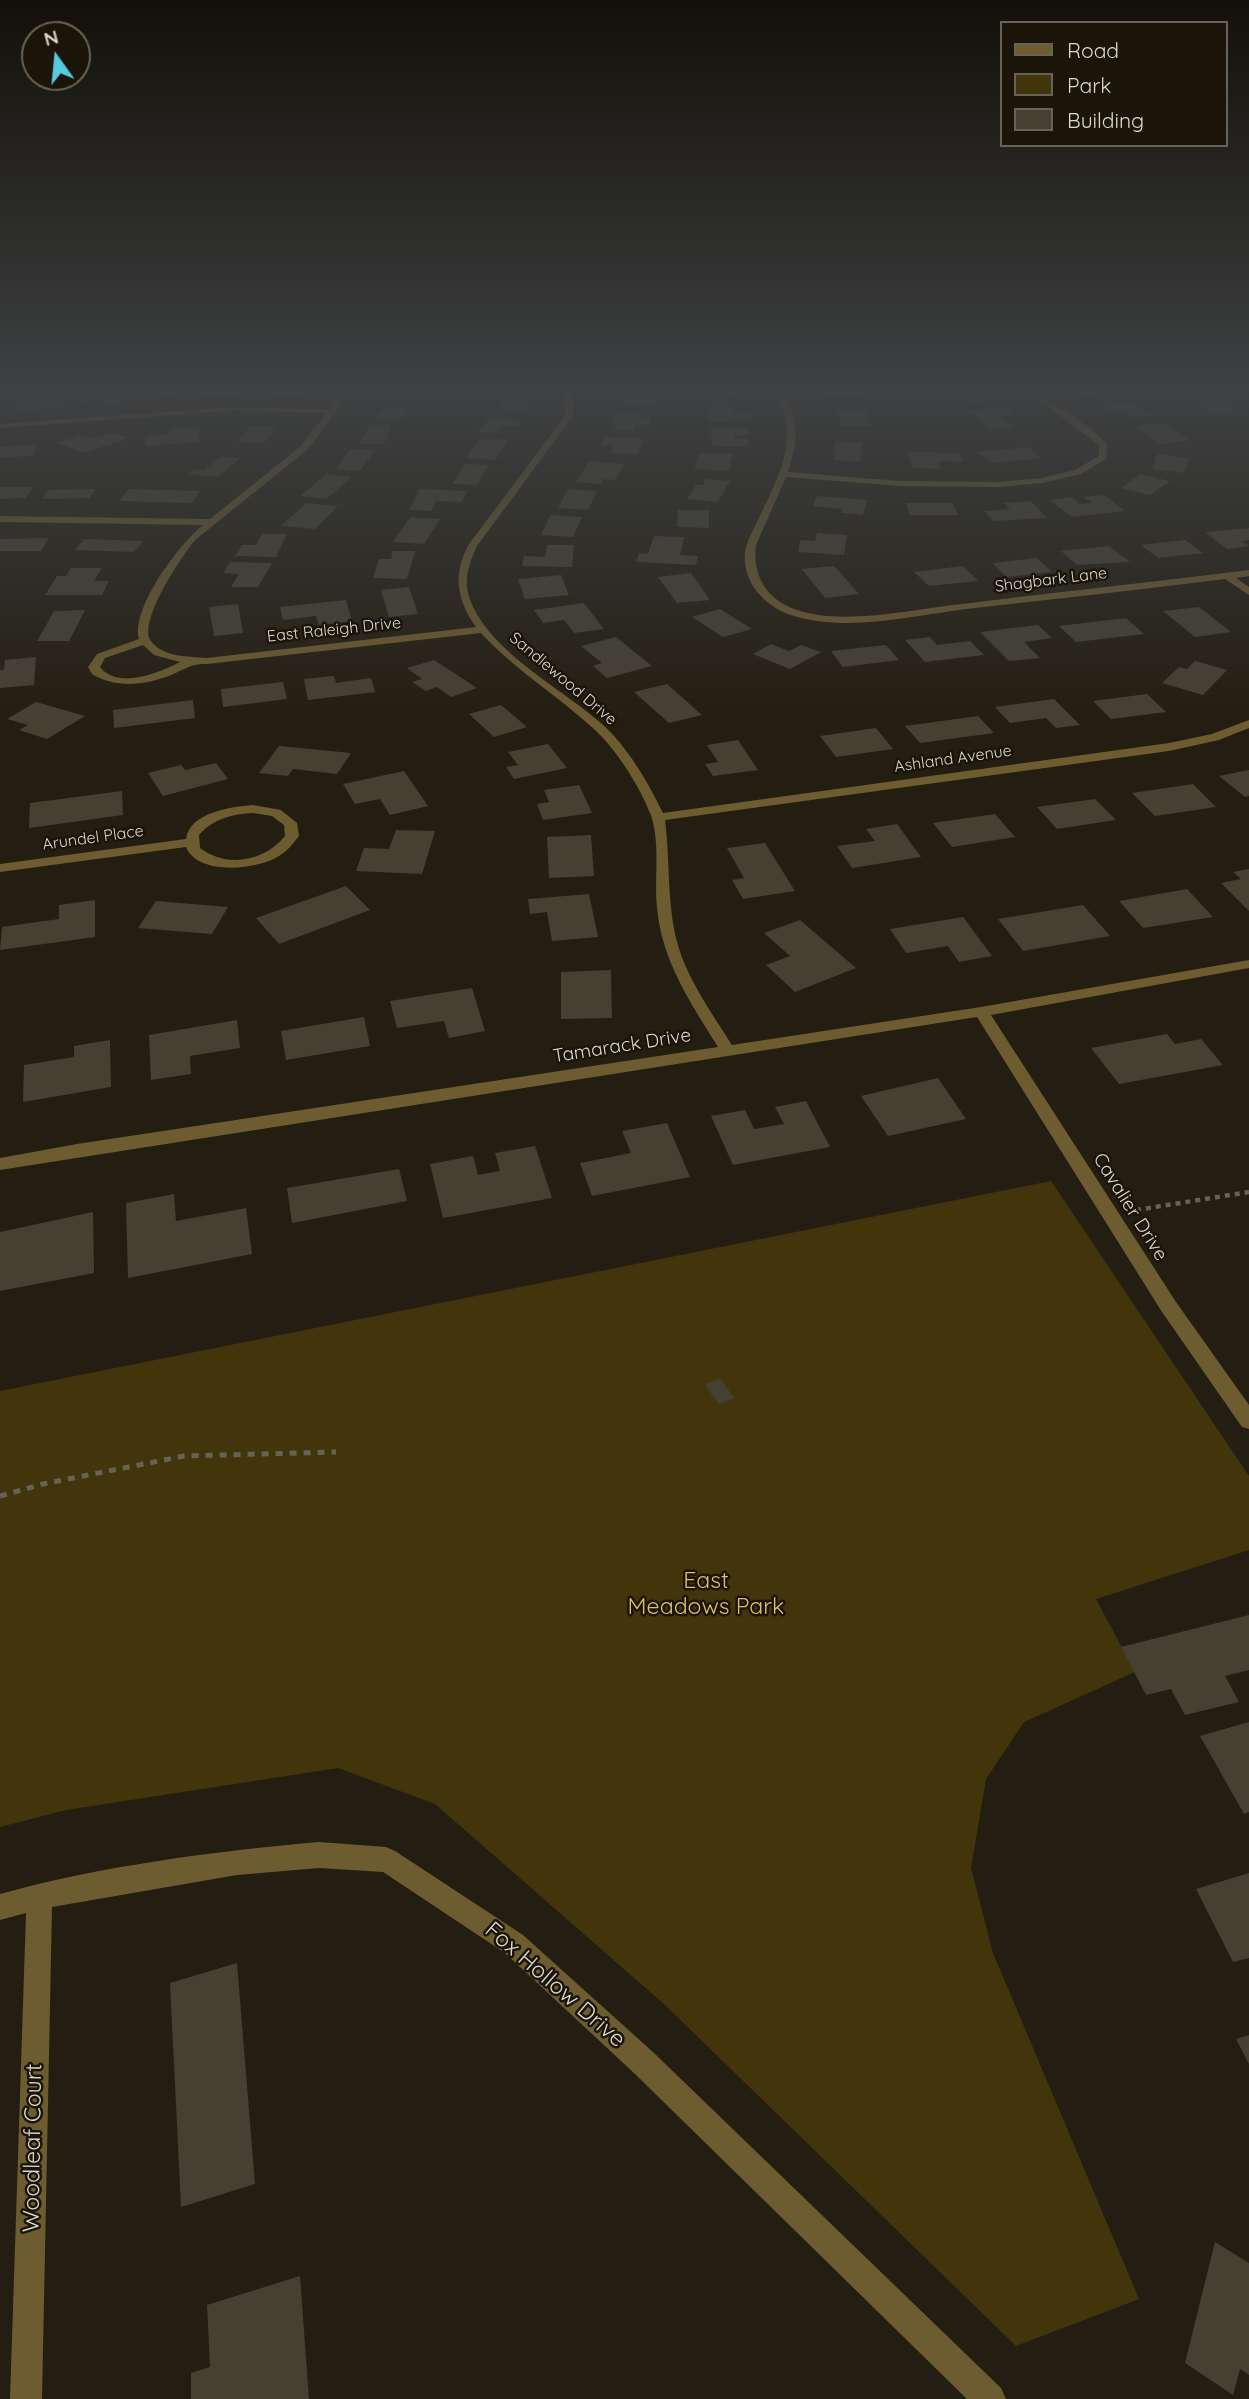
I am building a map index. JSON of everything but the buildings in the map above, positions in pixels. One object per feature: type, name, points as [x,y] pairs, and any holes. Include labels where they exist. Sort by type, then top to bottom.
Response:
[{"type":"street","points":[[145,641],[142,629],[164,576],[176,556],[237,501]]},
{"type":"street","name":"Sandlewood Drive","points":[[505,501],[481,533],[466,561],[463,594],[481,629],[607,734],[659,817],[663,907],[673,954],[728,1051]]},
{"type":"street","name":"Shagbark Lane","points":[[770,501],[751,545],[747,562],[752,577],[765,596],[795,613],[822,618],[857,617],[1249,573]]},
{"type":"street","points":[[0,519],[211,522]]},
{"type":"street","points":[[1227,576],[1249,592]]},
{"type":"street","name":"East Raleigh Drive","points":[[190,661],[158,653],[145,641],[101,656],[94,667],[98,674],[110,680],[134,680],[160,675],[190,661],[481,629]]},
{"type":"street","name":"Ashland Avenue","points":[[659,817],[1170,747],[1215,737],[1249,724]]},
{"type":"street","points":[[240,810],[276,813],[285,817],[293,829],[292,836],[281,850],[245,863],[207,859],[198,855],[191,842],[192,835],[205,821],[240,810]]},
{"type":"street","name":"Arundel Place","points":[[0,868],[191,842]]},
{"type":"street","name":"Tamarack Drive","points":[[0,1164],[981,1012],[1249,964]]},
{"type":"street","name":"Cavalier Drive","points":[[981,1012],[1109,1215],[1249,1421]]},
{"type":"street","name":"Fox Hollow Drive","points":[[0,1907],[39,1896],[237,1862],[319,1855],[386,1860],[514,1944],[643,2063],[990,2399]]},
{"type":"street","name":"Woodleaf Court","points":[[26,2399],[39,1896]]},
{"type":"path","points":[[1109,1215],[1249,1192]]},
{"type":"path","points":[[0,1496],[43,1484],[184,1457],[336,1452]]},
{"type":"green space","name":"East Meadows Park","points":[[1051,1181],[1249,1476],[1249,1550],[1096,1599],[1135,1672],[1024,1722],[986,1779],[971,1868],[993,1953],[1139,2299],[1016,2346],[665,2005],[435,1804],[338,1768],[66,1810],[0,1827],[0,1391]]}]
